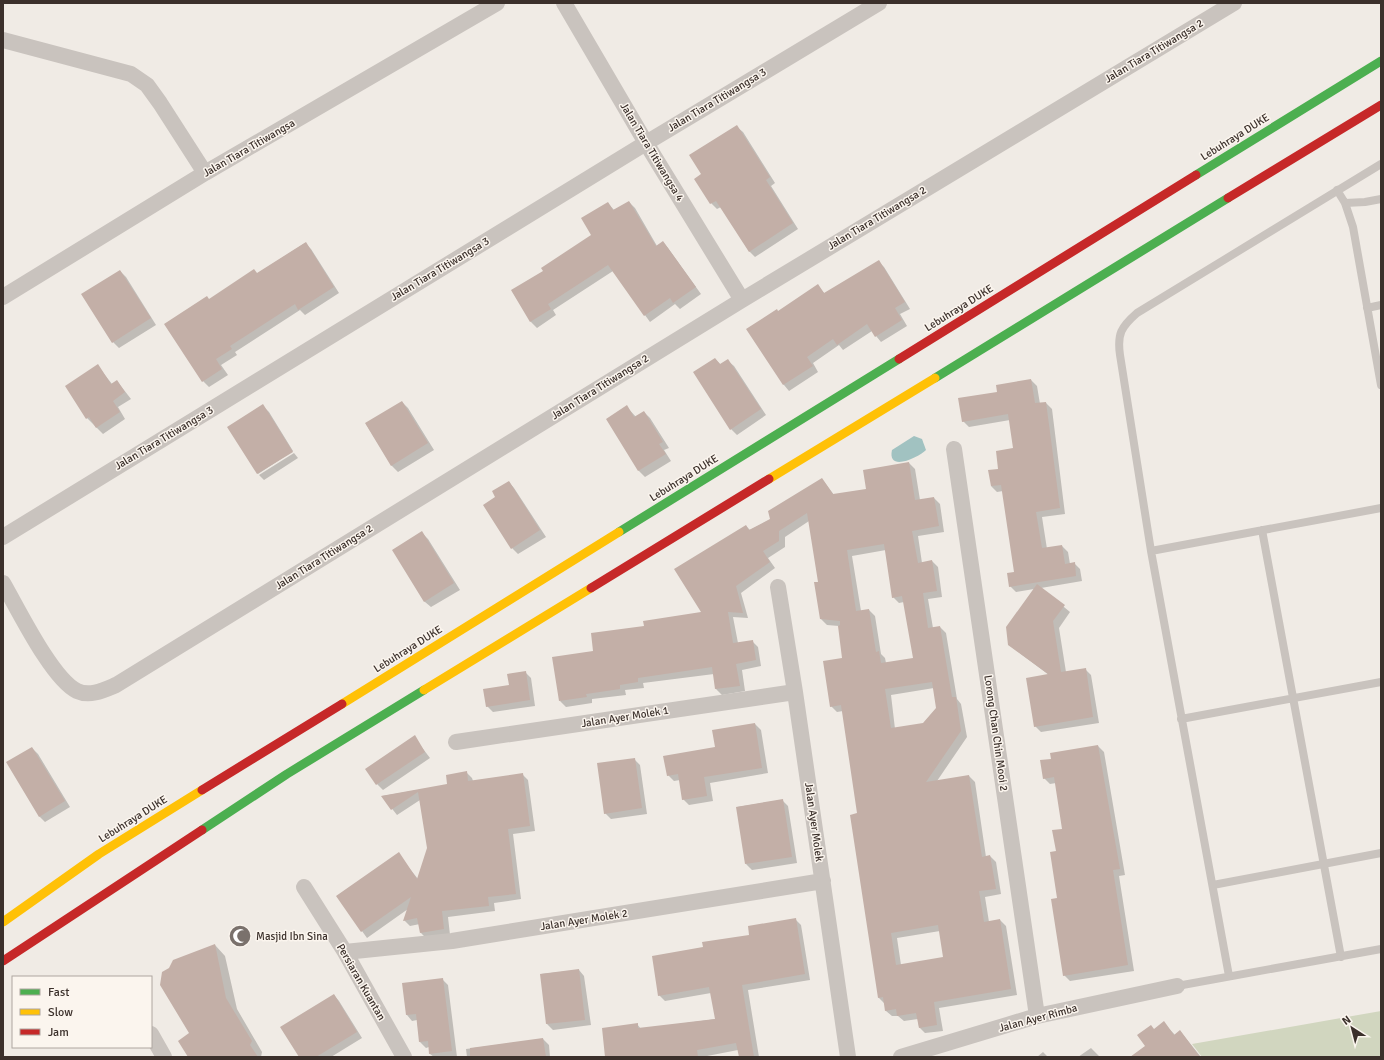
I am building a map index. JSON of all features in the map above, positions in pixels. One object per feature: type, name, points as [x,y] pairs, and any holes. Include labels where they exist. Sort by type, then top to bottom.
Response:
[{"type":"highway","name":"Lebuhraya DUKE","points":[[3,922],[99,854],[1381,61]]},
{"type":"highway","points":[[3,961],[294,770],[1381,105]]},
{"type":"highway","points":[[30,890],[99,854]]},
{"type":"street","name":"Jalan Tiara Titiwangsa","points":[[3,297],[205,173],[497,3]]},
{"type":"street","name":"Jalan Tiara Titiwangsa 4","points":[[564,3],[646,143],[742,300]]},
{"type":"street","name":"Jalan Tiara Titiwangsa 3","points":[[3,537],[646,143],[879,3]]},
{"type":"street","name":"Jalan Tiara Titiwangsa 2","points":[[3,583],[52,668],[64,682],[78,692],[96,693],[116,685],[742,300],[1234,3]]},
{"type":"street","points":[[3,40],[131,74],[147,85],[205,173]]},
{"type":"street","name":"Lorong Chan Chin Mooi 2","points":[[954,449],[1037,1016]]},
{"type":"street","name":"Jalan Ayer Molek","points":[[778,587],[795,692],[848,1057]]},
{"type":"street","name":"Jalan Ayer Molek 1","points":[[456,742],[795,692]]},
{"type":"street","name":"Jalan Ayer Molek 2","points":[[345,952],[452,941],[823,881]]},
{"type":"street","name":"Persiaran Kuantan","points":[[304,887],[345,952],[404,1057]]},
{"type":"street","name":"Jalan Ayer Rimba","points":[[901,1057],[1037,1016],[1177,986]]},
{"type":"street","points":[[152,1036],[164,1057]]},
{"type":"lane","points":[[1229,976],[1150,552],[1118,342],[1120,332],[1127,322],[1138,313],[1381,164]]},
{"type":"lane","points":[[1337,190],[1345,203],[1353,227],[1381,385]]},
{"type":"lane","points":[[1345,203],[1366,202],[1381,199]]},
{"type":"lane","points":[[1367,308],[1381,305]]},
{"type":"lane","points":[[1150,552],[1381,508]]},
{"type":"lane","points":[[1262,530],[1341,957]]},
{"type":"lane","points":[[1181,719],[1381,682]]},
{"type":"lane","points":[[1212,885],[1381,853]]},
{"type":"lane","points":[[1177,986],[1381,950]]},
{"type":"green space","points":[[1381,1011],[1381,1057],[1202,1057],[1192,1044]]},
{"type":"water","points":[[914,436],[922,439],[926,450],[911,459],[899,462],[894,461],[892,457],[892,450]]},
{"type":"building","points":[[737,125],[770,177],[766,180],[793,223],[749,252],[716,201],[710,204],[694,179],[701,174],[689,155]]},
{"type":"building","points":[[629,201],[656,246],[663,241],[696,287],[673,303],[670,298],[644,316],[608,265],[548,304],[551,309],[530,322],[511,290],[543,271],[541,268],[591,235],[581,218],[608,202],[613,210]]},
{"type":"building","points":[[306,242],[334,287],[298,310],[295,304],[230,346],[232,349],[216,359],[222,369],[202,382],[164,324],[207,296],[209,299],[254,269],[257,273]]},
{"type":"building","points":[[879,260],[905,302],[895,308],[902,320],[875,337],[867,324],[837,345],[833,339],[807,357],[813,366],[783,385],[746,329],[777,309],[778,311],[818,284],[824,293]]},
{"type":"building","points":[[120,270],[151,318],[112,343],[81,294]]},
{"type":"building","points":[[715,358],[720,364],[728,359],[761,409],[730,430],[693,372]]},
{"type":"building","points":[[98,364],[111,384],[117,380],[125,392],[113,401],[120,412],[96,428],[89,417],[86,419],[65,386]]},
{"type":"building","points":[[1031,379],[1035,403],[1046,402],[1060,508],[1036,512],[1042,548],[1062,545],[1065,564],[1075,562],[1076,576],[1009,587],[1007,573],[1014,572],[1001,485],[991,486],[988,470],[998,469],[996,451],[1013,448],[1008,414],[962,422],[958,398],[997,392],[996,385]]},
{"type":"building","points":[[402,401],[428,443],[391,466],[365,423]]},
{"type":"building","points":[[263,404],[293,452],[257,474],[227,427]]},
{"type":"building","points":[[627,405],[634,417],[644,411],[663,442],[659,444],[666,454],[638,471],[606,419]]},
{"type":"building","points":[[909,462],[915,500],[934,497],[939,526],[912,531],[918,563],[932,560],[937,591],[923,593],[928,628],[940,626],[952,697],[956,697],[961,731],[926,782],[969,775],[982,857],[990,855],[996,889],[979,891],[984,922],[1000,919],[1011,989],[934,1002],[937,1025],[919,1028],[916,1013],[897,1016],[896,1009],[885,1011],[883,997],[878,998],[850,815],[857,813],[841,705],[830,707],[823,661],[842,658],[838,626],[840,625],[840,621],[820,619],[814,582],[818,582],[807,513],[779,531],[779,541],[763,551],[770,562],[736,586],[743,613],[728,612],[733,643],[753,640],[756,660],[736,664],[740,686],[715,689],[712,667],[638,678],[638,682],[620,685],[620,689],[586,694],[587,697],[559,701],[552,657],[593,651],[591,633],[644,626],[643,621],[701,612],[674,569],[746,525],[749,530],[770,519],[768,511],[822,478],[833,494],[866,489],[863,470]],"holes":[[[884,544],[892,598],[902,596],[913,658],[881,663],[879,651],[876,652],[869,609],[856,611],[847,550]],[[932,682],[936,708],[923,723],[891,728],[885,689]],[[938,925],[943,957],[896,965],[891,933]]]},
{"type":"building","points":[[509,481],[540,530],[511,549],[483,505],[495,497],[492,491]]},
{"type":"building","points":[[422,531],[454,583],[424,602],[392,550]]},
{"type":"building","points":[[1037,584],[1065,605],[1053,621],[1061,672],[1086,668],[1093,717],[1034,727],[1026,678],[1048,674],[1008,645],[1006,627]]},
{"type":"building","points":[[526,671],[530,700],[486,707],[483,689],[509,685],[507,674]]},
{"type":"building","points":[[755,723],[762,768],[704,777],[707,796],[682,800],[678,774],[667,776],[663,756],[715,747],[712,730]]},
{"type":"building","points":[[415,735],[425,752],[376,785],[365,769]]},
{"type":"building","points":[[1098,745],[1120,869],[1113,870],[1128,965],[1063,976],[1051,899],[1057,898],[1050,852],[1056,851],[1052,830],[1062,829],[1054,777],[1043,779],[1040,760],[1051,759],[1050,753]]},
{"type":"building","points":[[32,747],[65,801],[39,817],[6,762]]},
{"type":"building","points":[[635,758],[642,808],[604,814],[597,763]]},
{"type":"building","points":[[467,771],[468,781],[523,773],[530,826],[508,829],[516,894],[488,897],[489,906],[442,911],[444,929],[420,933],[417,918],[403,921],[411,897],[361,932],[336,896],[399,852],[417,879],[427,848],[418,792],[391,810],[381,796],[447,784],[446,775]]},
{"type":"building","points":[[783,799],[792,857],[745,864],[736,807]]},
{"type":"building","points":[[796,918],[805,974],[742,985],[754,1057],[739,1057],[736,1043],[697,1050],[698,1057],[605,1057],[602,1028],[638,1023],[638,1028],[715,1019],[709,987],[658,996],[652,956],[703,947],[702,942],[749,935],[748,926]]},
{"type":"building","points":[[215,944],[226,998],[252,1041],[250,1045],[258,1057],[188,1057],[178,1041],[189,1033],[160,985],[162,972],[169,968],[173,960]]},
{"type":"building","points":[[579,969],[585,1020],[546,1024],[540,974]]},
{"type":"building","points":[[443,978],[452,1051],[429,1054],[428,1041],[419,1042],[416,1014],[406,1015],[402,983]]},
{"type":"building","points":[[334,994],[357,1032],[316,1057],[299,1057],[280,1027]]},
{"type":"building","points":[[1164,1021],[1174,1035],[1180,1030],[1200,1057],[1130,1057],[1145,1046],[1137,1035],[1151,1025],[1154,1029]]},
{"type":"building","points":[[543,1038],[546,1057],[470,1057],[470,1048]]},
{"type":"traffic: fast","points":[[1196,175],[1381,61]]},
{"type":"traffic: fast","points":[[935,378],[1228,198]]},
{"type":"traffic: fast","points":[[619,532],[899,359]]},
{"type":"traffic: fast","points":[[202,830],[287,774],[424,690]]},
{"type":"traffic: slow","points":[[769,479],[935,378]]},
{"type":"traffic: slow","points":[[342,704],[619,532]]},
{"type":"traffic: slow","points":[[424,690],[591,588]]},
{"type":"traffic: slow","points":[[3,922],[99,854],[202,790]]},
{"type":"traffic: jam","points":[[1228,198],[1381,105]]},
{"type":"traffic: jam","points":[[899,359],[1196,175]]},
{"type":"traffic: jam","points":[[591,588],[769,479]]},
{"type":"traffic: jam","points":[[202,790],[342,704]]},
{"type":"traffic: jam","points":[[3,961],[202,830]]},
{"type":"place","name":"Masjid Ibn Sina","points":[[240,936]]}]
